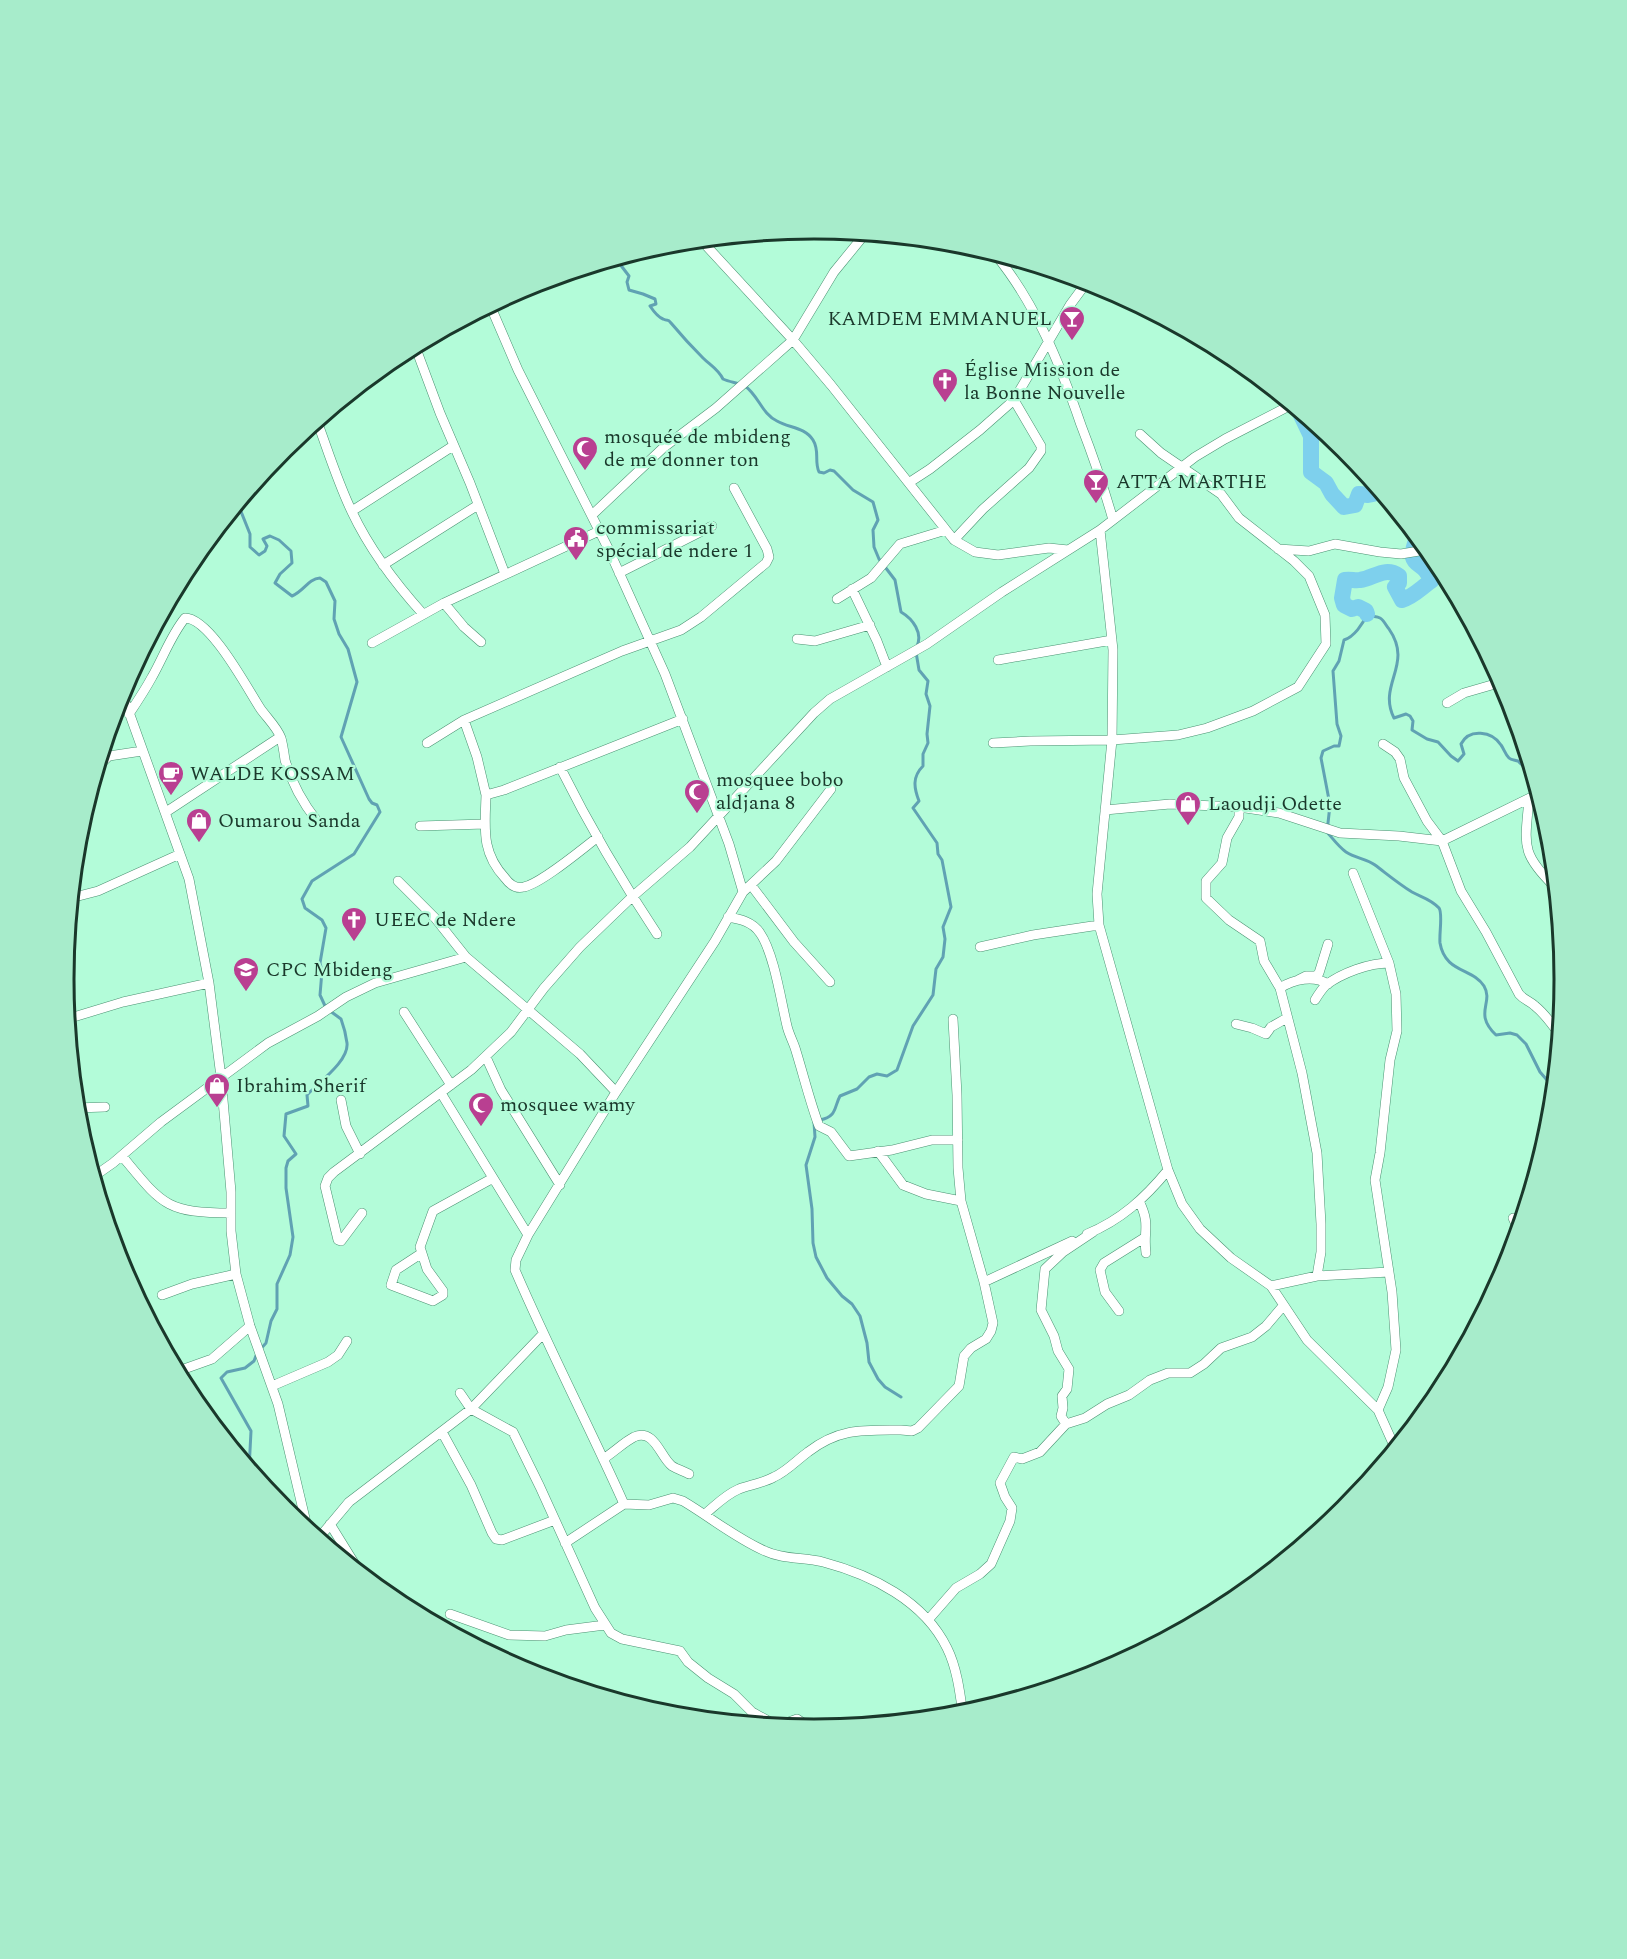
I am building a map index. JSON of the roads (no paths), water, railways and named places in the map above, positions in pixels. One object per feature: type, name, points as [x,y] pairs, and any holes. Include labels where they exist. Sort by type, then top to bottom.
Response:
[{"type":"street","points":[[592,516],[663,448],[716,408],[794,340],[834,272],[859,241]]},
{"type":"street","points":[[708,248],[794,340],[910,482],[954,540],[975,552],[998,555],[1049,548],[1068,550]]},
{"type":"street","points":[[1004,265],[1032,308],[1065,380],[1096,464],[1113,520]]},
{"type":"street","points":[[910,482],[930,470],[981,430],[1014,400],[1081,290]]},
{"type":"street","points":[[493,313],[518,370],[592,516],[649,640],[683,719],[729,844],[743,892]]},
{"type":"street","points":[[418,354],[505,574]]},
{"type":"street","points":[[954,540],[983,509],[1029,468],[1041,451],[1038,440],[1014,400]]},
{"type":"street","points":[[362,1213],[341,1241],[338,1240],[325,1186],[328,1178],[486,1057],[528,1012],[544,988],[580,947],[690,847],[830,699],[927,644],[1100,530],[1180,467],[1283,408]]},
{"type":"street","points":[[320,429],[352,511],[383,565],[423,614]]},
{"type":"street","points":[[993,743],[1112,740],[1178,735],[1207,728],[1253,711],[1299,687],[1326,644],[1325,615],[1309,576],[1294,561],[1239,518],[1221,494],[1161,453],[1140,434]]},
{"type":"street","points":[[352,511],[453,446]]},
{"type":"street","points":[[427,743],[464,720],[649,640],[681,630],[702,617],[766,563],[769,557],[763,541],[734,488]]},
{"type":"street","points":[[383,565],[478,505]]},
{"type":"street","points":[[619,573],[712,526]]},
{"type":"street","points":[[837,599],[871,578],[900,544],[945,530]]},
{"type":"street","points":[[1100,530],[1112,640],[1114,686],[1112,740],[1097,894],[1099,924],[1168,1170],[1182,1204],[1200,1229],[1231,1258],[1271,1286],[1307,1340],[1378,1410],[1392,1441]]},
{"type":"street","points":[[372,643],[444,603],[599,531]]},
{"type":"street","points":[[1278,549],[1310,551],[1335,544],[1380,552],[1401,554],[1418,552]]},
{"type":"street","points":[[852,589],[870,625],[887,668]]},
{"type":"street","points":[[444,603],[464,627],[481,642]]},
{"type":"street","points":[[129,714],[151,679],[172,638],[185,618],[190,618],[202,626],[231,660],[255,701],[280,736],[292,783],[317,821]]},
{"type":"street","points":[[797,639],[815,641],[870,625]]},
{"type":"street","points":[[998,660],[1112,640]]},
{"type":"street","points":[[1447,703],[1464,693],[1492,685]]},
{"type":"street","points":[[126,707],[189,879],[209,983],[221,1077],[236,1274],[250,1326],[272,1386],[304,1516]]},
{"type":"street","points":[[486,795],[504,790],[683,719]]},
{"type":"street","points":[[464,720],[477,757],[486,795],[486,848],[494,866],[510,884],[518,888],[528,886],[598,837]]},
{"type":"street","points":[[166,812],[280,736]]},
{"type":"street","points":[[1383,744],[1395,752],[1400,759],[1404,778],[1427,821],[1442,841],[1461,891],[1519,994],[1525,1001],[1533,1004],[1552,1025]]},
{"type":"street","points":[[109,756],[142,751]]},
{"type":"street","points":[[560,767],[598,837],[657,934]]},
{"type":"street","points":[[624,1504],[543,1334],[515,1270],[516,1260],[528,1235],[616,1092],[715,941],[743,892],[776,861],[831,789]]},
{"type":"street","points":[[1105,810],[1170,804],[1239,807],[1279,813],[1340,833],[1442,841],[1530,797]]},
{"type":"street","points":[[1532,805],[1527,847],[1532,863],[1546,878]]},
{"type":"street","points":[[1239,807],[1239,817],[1227,838],[1222,863],[1206,881],[1206,898],[1229,920],[1260,941],[1264,962],[1280,988],[1302,1073],[1317,1153],[1321,1224],[1321,1252],[1317,1276]]},
{"type":"street","points":[[420,826],[485,824]]},
{"type":"street","points":[[79,896],[98,891],[180,854]]},
{"type":"street","points":[[1353,873],[1389,963],[1395,994],[1397,1031],[1390,1060],[1375,1180],[1389,1272],[1396,1350],[1388,1387],[1378,1410]]},
{"type":"street","points":[[398,881],[435,918],[466,957],[580,1054],[616,1092]]},
{"type":"street","points":[[751,885],[794,942],[830,982]]},
{"type":"street","points":[[728,916],[744,920],[760,932],[769,954],[787,1028],[819,1126],[831,1132],[849,1156],[892,1150],[932,1140],[958,1140]]},
{"type":"street","points":[[980,947],[1099,924]]},
{"type":"street","points":[[1280,988],[1306,976],[1316,976],[1328,944]]},
{"type":"street","points":[[99,1172],[161,1122],[268,1043],[318,1016],[346,997],[375,984],[466,957]]},
{"type":"street","points":[[1315,1000],[1328,984],[1350,972],[1380,963],[1389,963]]},
{"type":"street","points":[[1298,980],[1312,979],[1328,984]]},
{"type":"street","points":[[75,1017],[123,1002],[209,983]]},
{"type":"street","points":[[404,1012],[451,1085]]},
{"type":"street","points":[[1236,1024],[1266,1034],[1271,1027],[1287,1018]]},
{"type":"street","points":[[705,1514],[724,1497],[739,1489],[777,1477],[811,1450],[839,1434],[858,1430],[912,1431],[918,1428],[959,1386],[964,1356],[971,1348],[986,1339],[991,1331],[993,1323],[984,1282],[961,1201],[953,1019]]},
{"type":"street","points":[[486,1057],[501,1090],[560,1185]]},
{"type":"street","points":[[441,1093],[528,1235]]},
{"type":"street","points":[[341,1100],[346,1126],[360,1154]]},
{"type":"street","points":[[85,1108],[105,1107]]},
{"type":"street","points":[[878,1151],[903,1185],[926,1194],[961,1201]]},
{"type":"street","points":[[122,1156],[149,1188],[162,1201],[173,1207],[202,1213],[231,1213]]},
{"type":"street","points":[[984,1282],[1111,1223],[1139,1201],[1168,1170]]},
{"type":"street","points":[[422,1253],[396,1270],[392,1285],[433,1301],[443,1295],[443,1290],[427,1269],[422,1253],[420,1247],[433,1211],[493,1178]]},
{"type":"street","points":[[1119,1311],[1105,1292],[1100,1270],[1104,1263],[1144,1238],[1148,1232],[1146,1214],[1139,1201]]},
{"type":"street","points":[[1066,1424],[1061,1416],[1062,1396],[1067,1389],[1069,1370],[1058,1351],[1054,1336],[1041,1310],[1041,1291],[1045,1269],[1063,1252],[1092,1232]]},
{"type":"street","points":[[1144,1238],[1146,1253]]},
{"type":"street","points":[[1271,1286],[1317,1276],[1389,1272]]},
{"type":"street","points":[[162,1295],[192,1284],[236,1274]]},
{"type":"street","points":[[928,1620],[956,1588],[980,1574],[991,1564],[1010,1521],[1012,1508],[1000,1483],[1014,1457],[1022,1459],[1040,1452],[1066,1424],[1085,1418],[1107,1404],[1130,1395],[1150,1380],[1168,1373],[1190,1373],[1221,1348],[1252,1337],[1266,1326],[1283,1306]]},
{"type":"street","points":[[185,1370],[220,1353],[250,1326]]},
{"type":"street","points":[[323,1533],[349,1502],[471,1409],[543,1334]]},
{"type":"street","points":[[272,1386],[328,1362],[338,1355],[347,1341]]},
{"type":"street","points":[[460,1394],[471,1409],[513,1432],[595,1608],[611,1632],[622,1639],[680,1651],[688,1662],[734,1694],[752,1712],[762,1718]]},
{"type":"street","points":[[442,1432],[471,1485],[496,1539],[502,1540],[555,1520]]},
{"type":"street","points":[[603,1459],[636,1436],[645,1437],[651,1439],[670,1465],[689,1474]]},
{"type":"street","points":[[565,1544],[624,1504],[649,1505],[673,1498],[684,1501],[765,1551],[784,1558],[817,1561],[865,1576],[910,1602],[928,1620],[948,1648],[959,1684],[962,1704]]},
{"type":"street","points":[[330,1524],[350,1556]]},
{"type":"street","points":[[450,1614],[509,1635],[545,1636],[566,1630],[605,1625]]},
{"type":"waterway","points":[[621,265],[629,276],[627,282],[629,290],[655,299],[656,304],[650,306],[654,311],[661,318],[668,320],[723,379],[745,386],[772,418],[810,436],[816,448],[819,472],[834,471],[853,490],[873,502],[878,520],[873,530],[874,547],[879,559],[895,580],[901,612],[909,618],[918,631],[917,646]]},
{"type":"waterway","points":[[1308,429],[1311,436],[1311,472],[1326,483],[1344,507],[1355,505],[1359,494],[1372,494]]},
{"type":"waterway","points":[[241,511],[250,534],[250,547],[259,555],[265,551],[267,546],[263,539],[270,536],[279,540],[291,551],[292,563],[280,574],[275,583],[292,596],[312,581],[320,578],[326,582],[335,601],[334,619],[339,634],[348,649],[357,682],[341,737],[369,799],[377,805],[380,812],[354,854],[312,881],[302,899],[305,908],[322,920],[326,928],[320,963],[322,971],[320,995],[326,1008],[341,1019],[347,1043],[346,1050],[338,1064],[307,1095],[308,1106],[286,1114],[284,1136],[296,1154],[288,1161],[286,1168],[286,1188],[293,1237],[290,1255],[277,1284],[277,1309],[271,1321],[266,1343],[257,1353],[254,1361],[245,1368],[227,1372],[221,1378],[251,1431],[250,1458]]},
{"type":"waterway","points":[[1367,614],[1358,607],[1352,609],[1344,605],[1342,598],[1345,580],[1360,580],[1384,572],[1394,573],[1399,576],[1399,583],[1395,587],[1402,600],[1410,597],[1431,581],[1424,569],[1414,560],[1414,547]]},
{"type":"waterway","points":[[1521,764],[1509,758],[1497,740],[1481,733],[1469,735],[1465,739],[1461,744],[1464,754],[1458,761],[1438,742],[1427,739],[1412,730],[1413,721],[1410,716],[1406,714],[1394,718],[1390,706],[1390,695],[1398,653],[1396,642],[1381,619],[1367,614],[1358,630],[1344,640],[1339,661],[1333,671],[1337,724],[1341,736],[1339,746],[1323,751],[1321,758],[1330,805],[1327,832],[1346,852],[1372,863],[1407,889],[1439,908],[1441,914],[1440,943],[1447,960],[1479,980],[1484,986],[1487,998],[1485,1014],[1489,1027],[1496,1035],[1510,1033],[1517,1035],[1526,1044],[1540,1072],[1546,1079]]},
{"type":"waterway","points":[[820,1120],[832,1114],[840,1096],[857,1089],[869,1077],[877,1074],[887,1076],[897,1070],[913,1026],[933,995],[936,969],[943,957],[945,939],[943,927],[951,907],[942,860],[938,854],[937,843],[913,808],[919,801],[915,783],[917,774],[923,766],[923,754],[928,743],[930,706],[926,694],[928,681],[919,670],[916,652]]},
{"type":"waterway","points":[[814,1122],[815,1137],[806,1165],[816,1257],[827,1278],[852,1304],[860,1316],[869,1362],[878,1379],[885,1387],[901,1397]]},
{"type":"place","name":"KAMDEM EMMANUEL","points":[[1072,342]]},
{"type":"place","name":"Église Mission de la Bonne Nouvelle","points":[[945,404]]},
{"type":"place","name":"mosquée de mbideng de me donner ton","points":[[585,472]]},
{"type":"place","name":"ATTA MARTHE","points":[[1096,505]]},
{"type":"place","name":"commissariat spécial de ndere 1","points":[[576,562]]},
{"type":"place","name":"WALDE KOSSAM","points":[[171,797]]},
{"type":"place","name":"mosquee bobo aldjana 8","points":[[697,815]]},
{"type":"place","name":"Laoudji Odette","points":[[1188,827]]},
{"type":"place","name":"Oumarou Sanda","points":[[199,844]]},
{"type":"place","name":"UEEC de Ndere","points":[[354,943]]},
{"type":"place","name":"CPC Mbideng","points":[[246,993]]},
{"type":"place","name":"Ibrahim Sherif","points":[[217,1109]]},
{"type":"place","name":"mosquee wamy","points":[[481,1128]]}]
